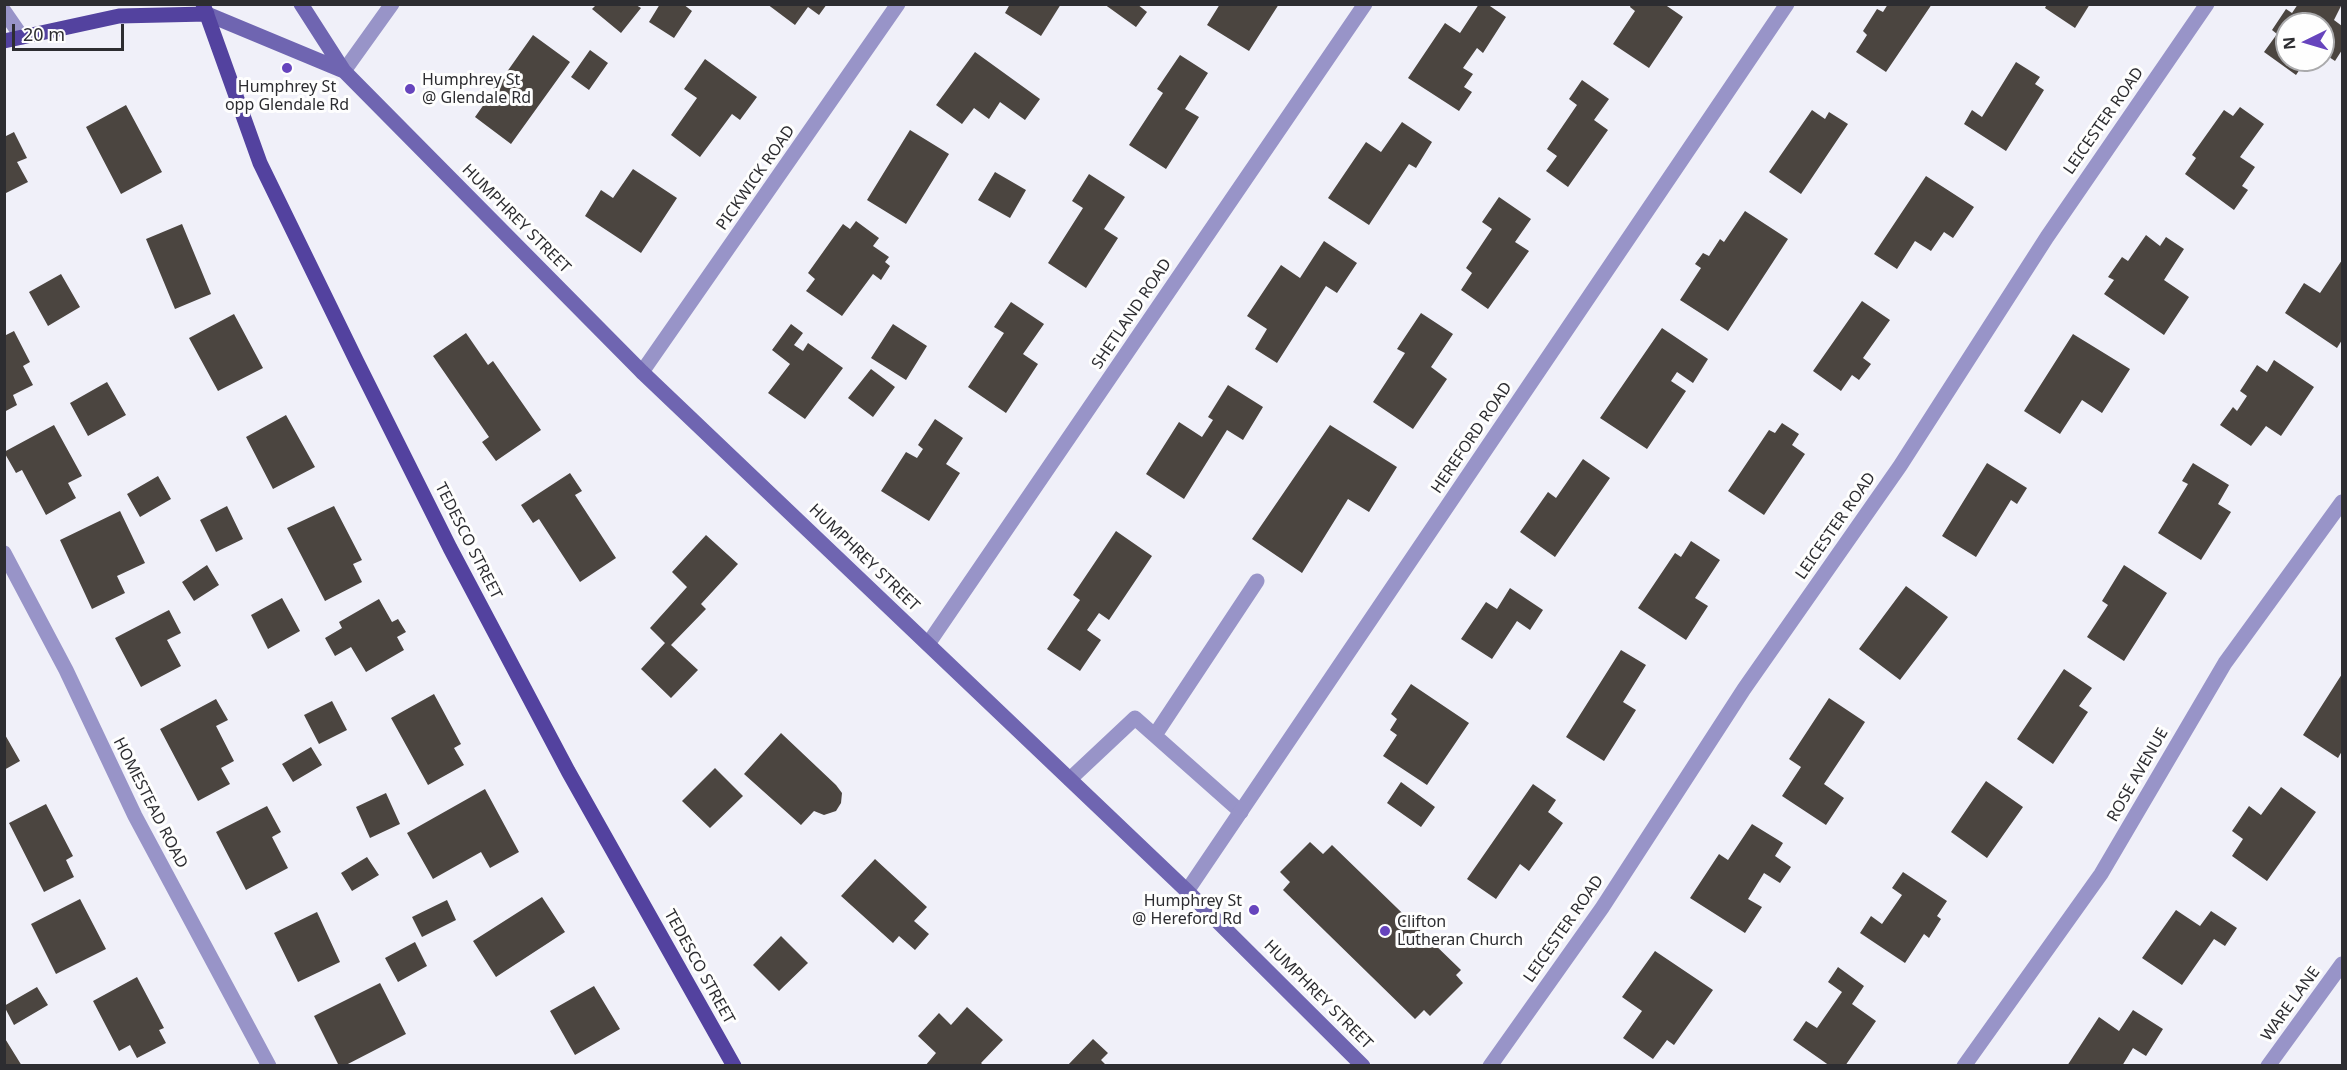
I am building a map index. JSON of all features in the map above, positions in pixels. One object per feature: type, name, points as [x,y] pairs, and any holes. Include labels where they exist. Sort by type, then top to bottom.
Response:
[{"type":"main road","name":"HUMPHREY STREET","points":[[301,4],[344,71],[642,372],[1187,891],[1363,1065]]},
{"type":"main road","name":"HUMPHREY STREET","points":[[205,9],[344,71]]},
{"type":"main road","points":[[4,41],[119,16],[205,9]]},
{"type":"main road","name":"TEDESCO STREET","points":[[205,9],[261,163],[450,548],[574,781],[734,1065]]},
{"type":"street","points":[[344,71],[392,4]]},
{"type":"street","name":"PICKWICK ROAD","points":[[642,372],[898,4]]},
{"type":"street","name":"SHETLAND ROAD","points":[[928,644],[1365,4]]},
{"type":"street","name":"HEREFORD ROAD","points":[[1187,891],[1787,4]]},
{"type":"street","name":"LEICESTER ROAD","points":[[1490,1065],[1602,908],[1744,689],[1900,466],[2047,237],[2207,4]]},
{"type":"street","points":[[4,11],[22,37]]},
{"type":"street","name":"ROSE AVENUE","points":[[1964,1065],[2101,874],[2225,663],[2343,502]]},
{"type":"street","name":"HOMESTEAD ROAD","points":[[4,553],[66,670],[135,816],[269,1065]]},
{"type":"street","points":[[1155,735],[1257,581]]},
{"type":"street","points":[[1070,779],[1135,718],[1241,812]]},
{"type":"street","name":"WARE LANE","points":[[2268,1065],[2343,964]]},
{"type":"building","points":[[660,4],[683,4],[692,11],[674,38],[649,22]]},
{"type":"building","points":[[767,4],[827,4],[819,15],[808,7],[795,25]]},
{"type":"building","points":[[1010,4],[1061,4],[1041,36],[1005,13]]},
{"type":"building","points":[[1104,4],[1137,4],[1147,12],[1136,27]]},
{"type":"building","points":[[1220,4],[1279,4],[1249,51],[1207,25]]},
{"type":"building","points":[[1479,4],[1487,4],[1506,17],[1483,53],[1477,48],[1463,68],[1473,74],[1464,87],[1472,92],[1459,111],[1408,78],[1445,23],[1460,33]]},
{"type":"building","points":[[1631,4],[1664,4],[1683,17],[1649,68],[1613,44],[1635,11],[1630,7]]},
{"type":"building","points":[[1888,4],[1932,4],[1886,72],[1856,52],[1867,35],[1863,31],[1877,9],[1883,12]]},
{"type":"building","points":[[2047,4],[2090,4],[2075,28],[2045,8]]},
{"type":"building","points":[[2298,4],[2342,4],[2335,18],[2335,12],[2293,12]]},
{"type":"building","points":[[596,5],[636,5],[641,8],[621,33],[592,9]]},
{"type":"building","points":[[2335,21],[2342,26],[2342,50],[2335,61]]},
{"type":"building","points":[[533,35],[570,62],[511,144],[475,117]]},
{"type":"building","points":[[2275,37],[2275,60],[2264,52]]},
{"type":"building","points":[[590,50],[608,63],[589,90],[571,77]]},
{"type":"building","points":[[975,52],[1040,99],[1025,120],[1000,102],[989,119],[974,108],[962,124],[936,105]]},
{"type":"building","points":[[1180,55],[1208,73],[1185,109],[1199,117],[1166,169],[1129,145],[1163,93],[1157,89]]},
{"type":"building","points":[[705,59],[757,97],[740,120],[732,114],[700,157],[671,135],[697,98],[684,89]]},
{"type":"building","points":[[2016,62],[2040,77],[2035,84],[2044,90],[2006,151],[1964,124],[1972,110],[1982,117]]},
{"type":"building","points":[[1582,80],[1609,99],[1594,120],[1608,130],[1568,187],[1546,171],[1557,156],[1547,149],[1577,105],[1569,99]]},
{"type":"building","points":[[126,105],[162,172],[121,194],[86,127]]},
{"type":"building","points":[[2240,107],[2264,124],[2240,157],[2255,167],[2242,186],[2248,190],[2234,210],[2185,174],[2196,158],[2192,155],[2224,110],[2233,116]]},
{"type":"building","points":[[1812,110],[1825,119],[1829,112],[1848,124],[1801,194],[1769,172]]},
{"type":"building","points":[[1402,122],[1432,142],[1416,168],[1409,164],[1369,225],[1328,198],[1366,142],[1381,152]]},
{"type":"building","points":[[910,130],[949,154],[906,224],[867,200]]},
{"type":"building","points":[[14,132],[27,158],[17,162],[28,182],[4,194],[4,137]]},
{"type":"building","points":[[633,169],[677,198],[641,253],[585,216],[601,190],[613,198]]},
{"type":"building","points":[[995,172],[1026,190],[1010,218],[978,200]]},
{"type":"building","points":[[1089,174],[1125,197],[1104,229],[1118,238],[1086,288],[1048,263],[1083,208],[1072,201]]},
{"type":"building","points":[[1926,176],[1974,207],[1953,238],[1944,232],[1931,251],[1915,241],[1897,269],[1874,254]]},
{"type":"building","points":[[1499,197],[1531,219],[1515,242],[1529,251],[1488,309],[1461,290],[1472,273],[1466,268],[1492,229],[1482,222]]},
{"type":"building","points":[[1745,211],[1788,239],[1728,331],[1680,300],[1701,268],[1695,264],[1703,253],[1709,256],[1720,239],[1724,242]]},
{"type":"building","points":[[856,221],[879,238],[873,246],[889,257],[885,262],[890,266],[881,280],[873,274],[842,316],[806,291],[815,279],[808,273],[843,224],[850,229]]},
{"type":"building","points":[[182,224],[211,294],[175,309],[146,239]]},
{"type":"building","points":[[2146,235],[2160,246],[2166,237],[2184,249],[2164,280],[2189,297],[2164,335],[2104,294],[2114,280],[2108,277],[2122,257],[2128,261]]},
{"type":"building","points":[[1324,241],[1357,263],[1337,293],[1326,286],[1277,363],[1255,349],[1267,329],[1247,316],[1281,265],[1300,278]]},
{"type":"building","points":[[2342,260],[2342,340],[2337,348],[2285,313],[2304,283],[2320,293]]},
{"type":"building","points":[[61,274],[80,307],[48,326],[29,292]]},
{"type":"building","points":[[1862,301],[1890,320],[1863,358],[1871,364],[1859,380],[1852,375],[1841,391],[1813,371]]},
{"type":"building","points":[[1011,302],[1044,324],[1023,354],[1038,364],[1006,413],[968,387],[1004,333],[994,327]]},
{"type":"building","points":[[1421,313],[1453,334],[1431,367],[1447,379],[1413,429],[1373,402],[1405,353],[1397,349]]},
{"type":"building","points":[[234,314],[263,368],[218,391],[189,338]]},
{"type":"building","points":[[791,324],[803,333],[794,345],[803,351],[808,343],[843,368],[805,419],[768,393],[790,364],[772,350]]},
{"type":"building","points":[[893,324],[927,346],[906,380],[871,358]]},
{"type":"building","points":[[1662,328],[1708,359],[1693,383],[1677,372],[1671,381],[1686,391],[1647,449],[1600,418]]},
{"type":"building","points":[[14,331],[30,362],[23,366],[33,385],[13,395],[17,405],[4,412],[4,336]]},
{"type":"building","points":[[466,333],[488,365],[493,361],[541,430],[496,461],[482,442],[489,437],[433,356]]},
{"type":"building","points":[[2073,334],[2130,369],[2102,413],[2082,400],[2060,434],[2024,411]]},
{"type":"building","points":[[2274,360],[2314,387],[2281,436],[2266,426],[2251,446],[2220,425],[2233,407],[2237,411],[2247,396],[2240,391],[2257,365],[2267,372]]},
{"type":"building","points":[[871,369],[895,387],[873,417],[848,398]]},
{"type":"building","points":[[107,382],[126,415],[88,436],[70,403]]},
{"type":"building","points":[[1228,385],[1263,407],[1243,440],[1227,430],[1184,499],[1146,474],[1179,422],[1202,437],[1213,420],[1208,417]]},
{"type":"building","points":[[286,415],[315,467],[273,489],[246,437]]},
{"type":"building","points":[[935,419],[963,438],[946,464],[960,473],[929,521],[881,491],[906,452],[917,458],[923,449],[918,445]]},
{"type":"building","points":[[1782,423],[1799,434],[1792,445],[1805,454],[1764,515],[1728,491],[1769,430],[1775,433]]},
{"type":"building","points":[[54,425],[82,476],[68,483],[76,498],[46,515],[22,470],[16,473],[4,452]]},
{"type":"building","points":[[1330,425],[1397,467],[1369,512],[1348,499],[1302,573],[1252,539]]},
{"type":"building","points":[[1583,459],[1610,478],[1555,557],[1520,532],[1548,492],[1556,498]]},
{"type":"building","points":[[1987,463],[2027,488],[2017,504],[2011,500],[1976,557],[1942,536]]},
{"type":"building","points":[[2193,463],[2229,485],[2218,504],[2231,512],[2201,560],[2158,533],[2188,484],[2182,481]]},
{"type":"building","points":[[570,473],[582,491],[575,495],[616,558],[580,582],[539,519],[533,523],[521,505]]},
{"type":"building","points":[[158,476],[171,499],[140,517],[127,494]]},
{"type":"building","points":[[227,506],[243,539],[216,552],[200,520]]},
{"type":"building","points":[[334,506],[362,560],[353,564],[362,582],[325,601],[287,528]]},
{"type":"building","points":[[120,511],[145,563],[117,576],[125,593],[92,609],[60,540]]},
{"type":"building","points":[[1116,531],[1152,556],[1109,620],[1099,613],[1087,630],[1101,640],[1080,671],[1047,649],[1080,600],[1073,595]]},
{"type":"building","points":[[706,535],[738,564],[701,604],[706,609],[671,645],[698,670],[671,698],[641,669],[665,643],[650,628],[687,587],[672,572]]},
{"type":"building","points":[[1691,541],[1720,560],[1695,598],[1708,606],[1686,640],[1638,608],[1675,553],[1681,557]]},
{"type":"building","points":[[207,565],[219,585],[194,601],[182,582]]},
{"type":"building","points":[[2124,565],[2167,593],[2124,661],[2087,637],[2108,605],[2102,601]]},
{"type":"building","points":[[1906,586],[1948,617],[1900,680],[1859,649]]},
{"type":"building","points":[[1510,588],[1543,610],[1530,630],[1517,621],[1492,659],[1461,639],[1486,602],[1497,609]]},
{"type":"building","points":[[282,598],[300,631],[268,649],[251,615]]},
{"type":"building","points":[[379,599],[392,622],[398,619],[406,632],[397,637],[404,650],[366,672],[351,647],[335,656],[325,638],[342,628],[339,622]]},
{"type":"building","points":[[169,610],[181,633],[167,640],[181,666],[141,687],[115,638]]},
{"type":"building","points":[[1621,650],[1646,665],[1623,702],[1636,710],[1604,761],[1566,737]]},
{"type":"building","points":[[2064,669],[2092,688],[2079,706],[2088,712],[2053,764],[2017,739]]},
{"type":"building","points":[[2342,674],[2342,751],[2338,758],[2303,735]]},
{"type":"building","points":[[1411,684],[1469,723],[1427,785],[1383,756],[1397,735],[1390,730],[1397,719],[1391,714]]},
{"type":"building","points":[[434,694],[461,744],[454,748],[464,765],[428,785],[391,718]]},
{"type":"building","points":[[1829,698],[1865,722],[1824,784],[1844,798],[1826,825],[1782,796],[1801,767],[1789,759]]},
{"type":"building","points":[[216,699],[228,720],[216,726],[234,761],[221,768],[230,784],[198,801],[160,729]]},
{"type":"building","points":[[332,701],[347,730],[319,744],[304,715]]},
{"type":"building","points":[[4,733],[20,761],[4,770]]},
{"type":"building","points":[[781,733],[842,793],[841,803],[836,811],[824,815],[814,811],[801,825],[744,774]]},
{"type":"building","points":[[311,747],[322,765],[293,782],[282,764]]},
{"type":"building","points":[[715,768],[743,796],[710,828],[682,801]]},
{"type":"building","points":[[1986,781],[2023,807],[1987,858],[1951,832]]},
{"type":"building","points":[[1401,782],[1435,807],[1421,827],[1387,803]]},
{"type":"building","points":[[1533,784],[1556,800],[1548,812],[1563,823],[1529,871],[1520,864],[1496,899],[1467,879]]},
{"type":"building","points":[[2281,787],[2316,812],[2267,881],[2232,856],[2243,839],[2232,831],[2249,806],[2261,815]]},
{"type":"building","points":[[485,789],[519,852],[490,868],[481,852],[433,879],[407,833]]},
{"type":"building","points":[[386,793],[400,824],[370,838],[356,807]]},
{"type":"building","points":[[46,804],[73,856],[66,860],[74,877],[44,892],[9,823]]},
{"type":"building","points":[[267,806],[281,832],[272,837],[288,868],[246,890],[216,832]]},
{"type":"building","points":[[1752,824],[1783,843],[1775,856],[1791,867],[1780,883],[1764,873],[1748,899],[1762,907],[1745,933],[1690,898],[1719,854],[1728,860]]},
{"type":"building","points":[[1310,842],[1323,854],[1332,845],[1461,970],[1456,975],[1463,983],[1430,1016],[1424,1010],[1415,1019],[1283,890],[1290,882],[1280,872]]},
{"type":"building","points":[[367,857],[379,875],[352,891],[341,873]]},
{"type":"building","points":[[875,859],[927,907],[914,921],[929,934],[915,950],[899,936],[893,943],[841,896]]},
{"type":"building","points":[[1903,872],[1947,901],[1937,916],[1941,919],[1929,938],[1924,934],[1905,963],[1860,933],[1871,916],[1882,924],[1902,895],[1892,888]]},
{"type":"building","points":[[542,897],[565,932],[496,977],[473,941]]},
{"type":"building","points":[[80,899],[106,949],[56,974],[31,924]]},
{"type":"building","points":[[447,900],[456,920],[422,937],[412,917]]},
{"type":"building","points":[[2176,910],[2200,926],[2211,911],[2237,928],[2225,946],[2214,939],[2182,985],[2142,958]]},
{"type":"building","points":[[317,912],[340,962],[298,982],[274,933]]},
{"type":"building","points":[[781,936],[808,963],[779,991],[753,965]]},
{"type":"building","points":[[415,942],[427,966],[398,982],[385,958]]},
{"type":"building","points":[[1655,951],[1713,990],[1674,1045],[1667,1040],[1653,1059],[1623,1038],[1642,1011],[1622,997]]},
{"type":"building","points":[[1838,967],[1864,986],[1852,1004],[1876,1021],[1845,1066],[1830,1066],[1793,1040],[1806,1021],[1817,1028],[1842,992],[1828,982]]},
{"type":"building","points":[[137,977],[164,1028],[159,1030],[166,1043],[137,1058],[130,1045],[119,1051],[93,1001]]},
{"type":"building","points":[[380,983],[406,1034],[344,1066],[339,1066],[314,1016]]},
{"type":"building","points":[[594,986],[620,1029],[575,1055],[550,1011]]},
{"type":"building","points":[[37,987],[48,1005],[14,1025],[4,1006]]},
{"type":"building","points":[[967,1007],[1003,1040],[981,1063],[984,1066],[925,1066],[936,1053],[918,1036],[939,1013],[951,1025]]},
{"type":"building","points":[[2133,1010],[2163,1029],[2146,1056],[2133,1048],[2122,1066],[2067,1066],[2099,1017],[2119,1031]]},
{"type":"building","points":[[4,1037],[22,1066],[4,1066]]},
{"type":"building","points":[[1093,1039],[1108,1053],[1101,1060],[1107,1066],[1067,1066]]},
{"type":"place","name":"Humphrey St opp Glendale Rd","points":[[287,68]]},
{"type":"place","name":"Humphrey St @ Glendale Rd","points":[[410,89]]},
{"type":"place","name":"Humphrey St @ Hereford Rd","points":[[1254,910]]},
{"type":"place","name":"Clifton Lutheran Church","points":[[1385,931]]}]
